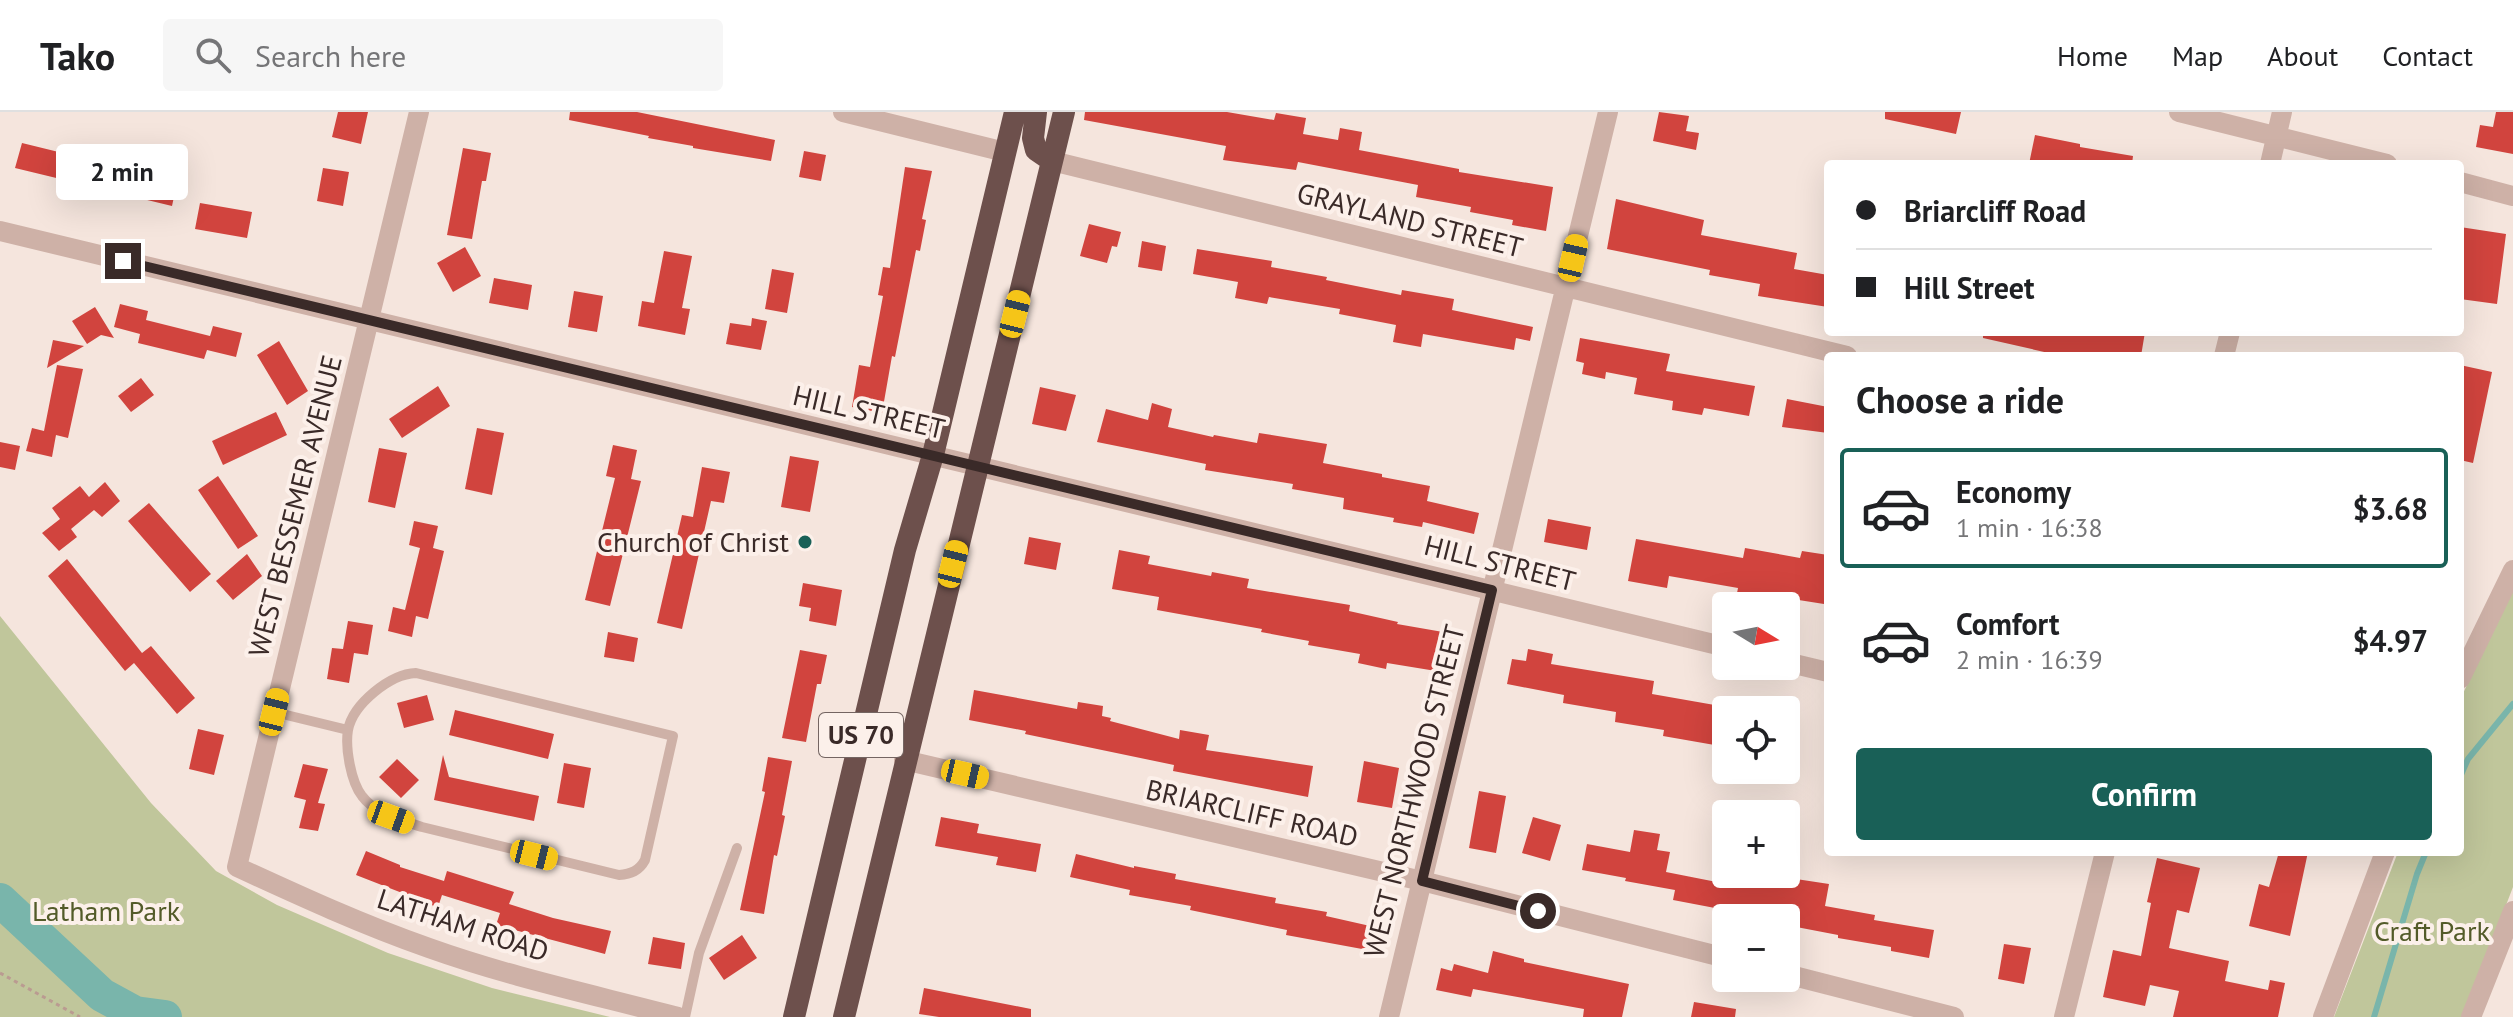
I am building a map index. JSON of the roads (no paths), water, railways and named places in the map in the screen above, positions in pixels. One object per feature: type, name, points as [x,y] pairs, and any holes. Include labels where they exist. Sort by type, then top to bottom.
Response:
[{"type":"highway","name":"US 70","points":[[794,1017],[905,550],[933,455],[1015,112]]},
{"type":"highway","points":[[1036,112],[1033,138],[1036,150],[1052,161]]},
{"type":"highway","name":"US 70","points":[[844,1017],[904,760],[1064,112]]},
{"type":"street","name":"WEST BESSEMER AVENUE","points":[[237,867],[419,112]]},
{"type":"street","points":[[843,112],[1005,152]]},
{"type":"street","name":"WEST NORTHWOOD STREET","points":[[1389,1017],[1608,112]]},
{"type":"street","points":[[2179,112],[2371,160]]},
{"type":"street","points":[[2271,160],[2282,112]]},
{"type":"street","name":"GRAYLAND STREET","points":[[1052,161],[1830,352]]},
{"type":"street","points":[[2464,183],[2513,196]]},
{"type":"street","name":"HILL STREET","points":[[0,231],[1712,644]]},
{"type":"street","points":[[2464,671],[2513,570]]},
{"type":"street","points":[[1800,665],[1824,671]]},
{"type":"street","name":"BRIARCLIFF ROAD","points":[[904,760],[1422,881],[1712,954]]},
{"type":"street","points":[[2064,1017],[2104,856]]},
{"type":"street","points":[[2323,1017],[2383,856]]},
{"type":"street","name":"LATHAM ROAD","points":[[237,867],[313,902],[430,948],[500,970],[678,1017]]},
{"type":"street","points":[[2471,1017],[2513,911]]},
{"type":"street","points":[[1800,978],[1954,1017]]},
{"type":"lane","points":[[416,673],[673,736],[645,860],[641,868],[619,875],[391,817],[364,799],[356,786],[350,767],[348,730],[374,693],[391,679],[416,673]]},
{"type":"lane","points":[[274,712],[348,730]]},
{"type":"lane","points":[[685,1017],[699,953],[737,848]]},
{"type":"waterway","points":[[2464,768],[2513,704]]},
{"type":"waterway","points":[[2374,1017],[2424,856]]},
{"type":"waterway","points":[[0,900],[102,995],[135,1013],[165,1017]]},
{"type":"place","name":"Church of Christ","points":[[805,542]]},
{"type":"park label","name":"Latham Park","points":[[106,911]]},
{"type":"park label","name":"Craft Park","points":[[2432,931]]}]
